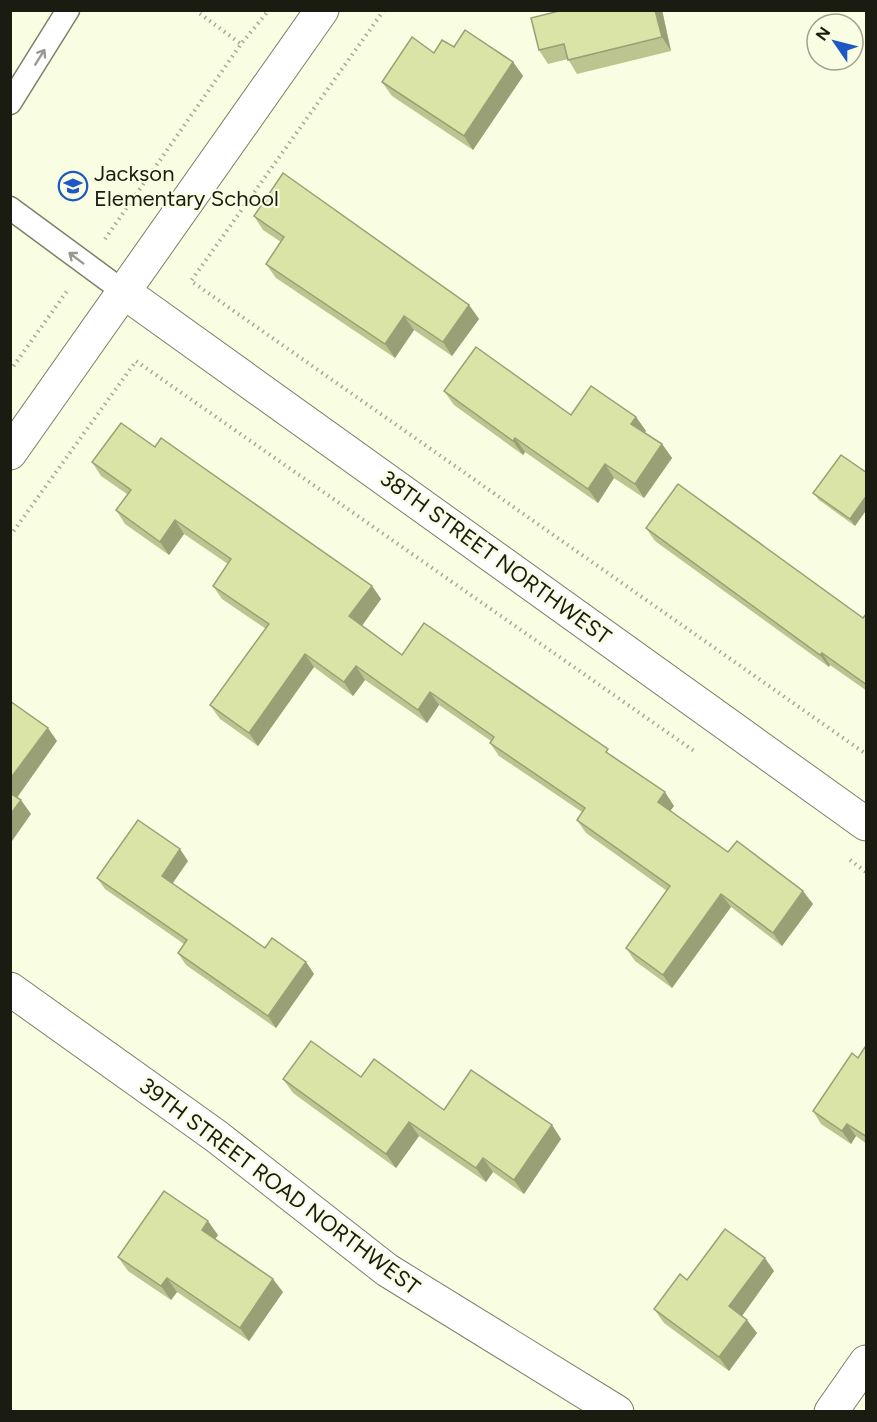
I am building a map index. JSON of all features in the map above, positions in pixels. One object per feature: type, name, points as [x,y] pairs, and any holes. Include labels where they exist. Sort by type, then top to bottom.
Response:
[{"type":"street","points":[[10,453],[322,10]]},
{"type":"street","name":"38TH STREET NORTHWEST","points":[[124,292],[867,824]]},
{"type":"street","name":"39TH STREET ROAD NORTHWEST","points":[[10,989],[216,1136],[387,1270],[617,1412]]},
{"type":"street","points":[[831,1412],[867,1362]]},
{"type":"lane","points":[[10,103],[68,10]]},
{"type":"lane","points":[[10,208],[124,292]]},
{"type":"path","points":[[195,10],[241,44]]},
{"type":"path","points":[[10,371],[241,44],[269,10]]},
{"type":"path","points":[[384,10],[191,281],[867,754]]},
{"type":"path","points":[[10,536],[136,361],[701,756]]},
{"type":"path","points":[[847,858],[867,872]]},
{"type":"building","points":[[563,10],[655,10],[662,37],[568,60],[564,44],[539,50],[531,18]]},
{"type":"building","points":[[465,30],[513,62],[464,136],[382,82],[412,37],[434,53],[442,40],[454,47]]},
{"type":"building","points":[[283,173],[469,305],[443,342],[404,316],[385,344],[266,264],[284,237],[254,216]]},
{"type":"building","points":[[476,347],[571,415],[591,386],[636,417],[631,424],[662,444],[635,484],[605,464],[588,489],[515,438],[513,441],[444,391]]},
{"type":"building","points":[[121,423],[155,447],[161,438],[372,586],[349,616],[402,655],[424,623],[608,749],[606,752],[665,792],[658,802],[728,852],[737,841],[803,891],[773,933],[721,894],[663,975],[626,948],[670,886],[577,820],[585,808],[490,743],[494,737],[430,692],[418,710],[356,666],[344,682],[305,654],[249,733],[210,705],[269,624],[213,586],[231,559],[175,520],[160,542],[116,510],[131,490],[92,462]]},
{"type":"building","points":[[841,455],[867,473],[867,495],[850,519],[813,493]]},
{"type":"building","points":[[678,484],[863,618],[867,613],[867,685],[822,653],[820,655],[646,528]]},
{"type":"building","points":[[10,701],[48,728],[10,779]]},
{"type":"building","points":[[10,793],[21,800],[10,815]]},
{"type":"building","points":[[138,820],[180,849],[162,876],[265,948],[272,938],[306,962],[268,1016],[178,953],[187,940],[97,878]]},
{"type":"building","points":[[311,1041],[361,1077],[374,1059],[444,1110],[471,1070],[552,1125],[514,1180],[483,1158],[476,1168],[409,1122],[386,1154],[283,1079]]},
{"type":"building","points":[[867,1044],[867,1137],[847,1124],[842,1131],[813,1111],[852,1053],[858,1058]]},
{"type":"building","points":[[164,1191],[208,1221],[202,1230],[273,1279],[240,1328],[167,1278],[161,1286],[118,1257]]},
{"type":"building","points":[[725,1229],[765,1258],[729,1306],[747,1320],[719,1357],[654,1309],[680,1274],[687,1280]]},
{"type":"place","name":"Jackson Elementary School","points":[[73,186]]}]
